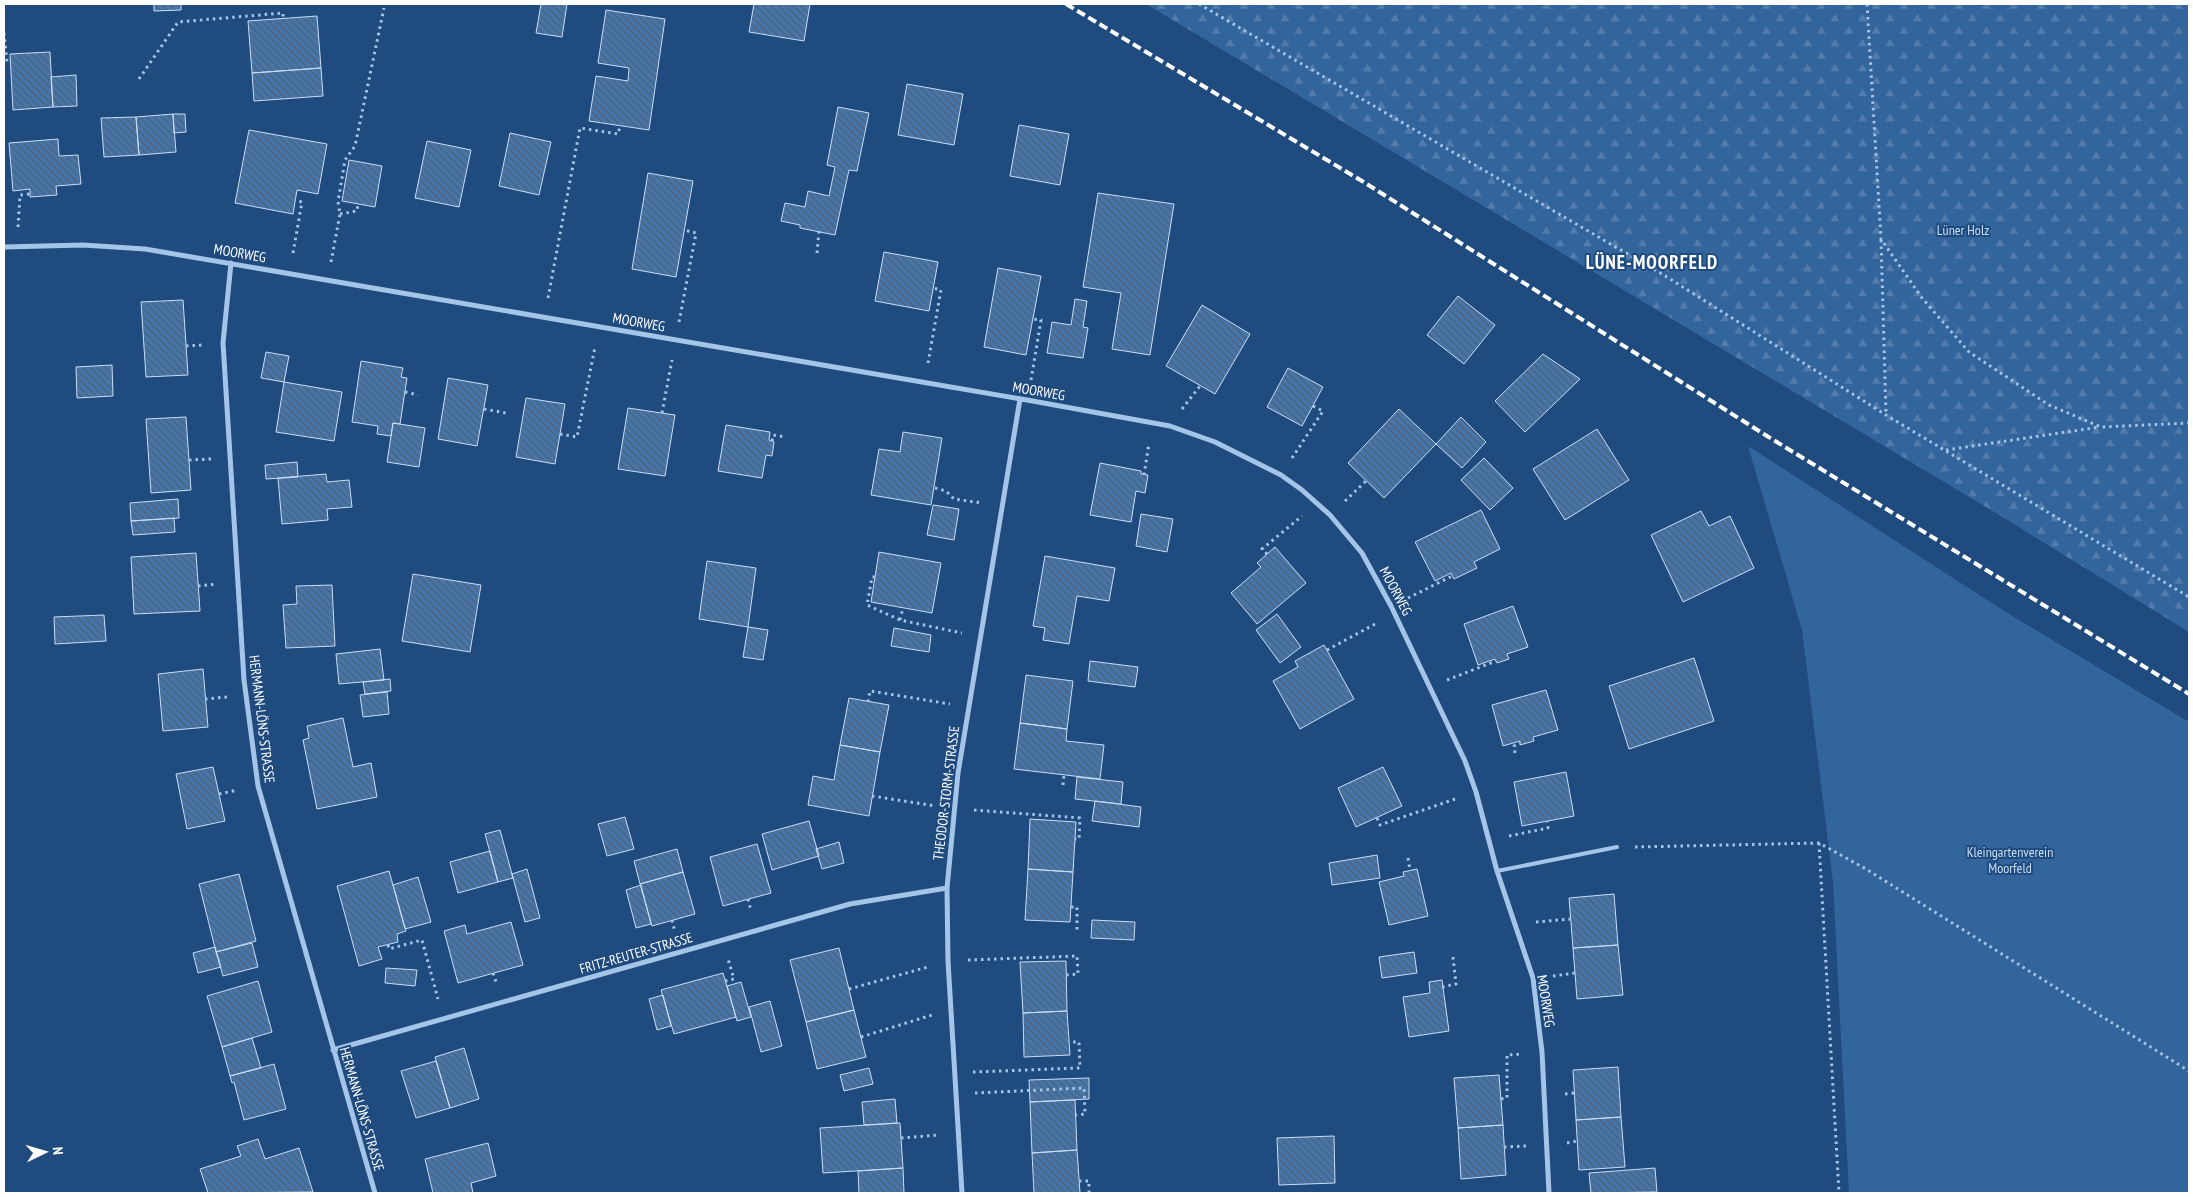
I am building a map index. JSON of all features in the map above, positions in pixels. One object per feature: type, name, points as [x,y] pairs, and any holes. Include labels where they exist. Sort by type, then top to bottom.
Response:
[{"type":"street","name":"MOORWEG","points":[[4,247],[83,245],[145,249],[544,316],[1152,422],[1170,426],[1215,442],[1282,475],[1318,503],[1362,553],[1392,606],[1465,761],[1476,792],[1497,871],[1533,978],[1542,1052],[1549,1193]]},
{"type":"street","name":"HERMANN-LÖNS-STRASSE","points":[[231,263],[223,343],[241,637],[250,731],[258,786],[375,1193]]},
{"type":"street","name":"THEODOR-STORM-STRASSE","points":[[962,1193],[948,961],[947,888],[954,809],[968,707],[1020,399]]},
{"type":"street","name":"FRITZ-REUTER-STRASSE","points":[[333,1050],[850,904],[947,888]]},
{"type":"lane","points":[[1497,871],[1617,847]]},
{"type":"path","points":[[1199,4],[1668,277],[1886,415],[2189,597]]},
{"type":"path","points":[[1867,4],[1881,239],[1886,415]]},
{"type":"path","points":[[328,279],[340,214],[338,202],[345,160],[355,146],[384,8]]},
{"type":"path","points":[[139,79],[178,22],[283,13],[283,19]]},
{"type":"path","points":[[4,33],[7,62],[10,62]]},
{"type":"path","points":[[544,316],[580,128],[618,134],[620,126]]},
{"type":"path","points":[[16,246],[20,195],[30,194]]},
{"type":"path","points":[[289,273],[302,202],[295,200]]},
{"type":"path","points":[[340,214],[357,211],[358,204]]},
{"type":"path","points":[[662,413],[696,233],[684,230]]},
{"type":"path","points":[[817,253],[819,231]]},
{"type":"path","points":[[1881,239],[1922,298],[1969,352],[2050,405],[2101,426]]},
{"type":"path","points":[[924,382],[941,290],[933,288]]},
{"type":"path","points":[[1027,400],[1041,320],[1033,319]]},
{"type":"path","points":[[560,434],[577,437],[599,326]]},
{"type":"path","points":[[1170,426],[1200,386]]},
{"type":"path","points":[[405,392],[418,395]]},
{"type":"path","points":[[1282,475],[1323,411],[1313,406]]},
{"type":"path","points":[[484,408],[506,413]]},
{"type":"path","points":[[1144,475],[1152,422]]},
{"type":"path","points":[[1945,450],[2101,426],[2189,423]]},
{"type":"path","points":[[772,441],[773,435],[786,437]]},
{"type":"path","points":[[1330,515],[1366,481]]},
{"type":"path","points":[[934,488],[946,491],[954,499],[1002,506]]},
{"type":"path","points":[[1267,554],[1262,549],[1318,503]]},
{"type":"path","points":[[1392,606],[1452,576]]},
{"type":"path","points":[[875,577],[872,577],[867,605],[900,620],[980,636]]},
{"type":"path","points":[[900,620],[903,608]]},
{"type":"path","points":[[1327,650],[1394,613]]},
{"type":"path","points":[[1430,686],[1496,661]]},
{"type":"path","points":[[868,702],[870,691],[968,707]]},
{"type":"path","points":[[1515,753],[1514,746],[1520,744]]},
{"type":"path","points":[[1062,785],[1064,775]]},
{"type":"path","points":[[1377,818],[1380,825],[1476,792]]},
{"type":"path","points":[[872,796],[954,809],[1080,818],[1079,839],[1075,839]]},
{"type":"path","points":[[1489,840],[1548,828],[1547,821]]},
{"type":"path","points":[[1617,847],[1819,843],[1866,868],[2189,1071]]},
{"type":"path","points":[[1819,843],[1839,1193]]},
{"type":"path","points":[[1408,858],[1410,870]]},
{"type":"path","points":[[1072,907],[1077,907],[1077,930]]},
{"type":"path","points":[[1514,924],[1570,919]]},
{"type":"path","points":[[388,944],[389,949],[422,940],[444,1019]]},
{"type":"path","points":[[723,940],[734,978],[725,981]]},
{"type":"path","points":[[849,989],[948,961],[1078,956],[1078,974],[1066,975]]},
{"type":"path","points":[[1442,986],[1456,984],[1454,956]]},
{"type":"path","points":[[861,1037],[951,1009]]},
{"type":"path","points":[[955,1073],[1080,1068],[1079,1042],[1069,1042]]},
{"type":"path","points":[[1501,1099],[1507,1098],[1507,1055],[1542,1052]]},
{"type":"path","points":[[956,1094],[1084,1088],[1085,1114],[1076,1115]]},
{"type":"path","points":[[901,1138],[958,1133]]},
{"type":"path","points":[[1079,1181],[1089,1181],[1089,1193]]},
{"type":"green space","name":"Lüner Holz","points":[[1146,4],[2189,4],[2189,632],[1996,513]]},
{"type":"green space","name":"Kleingartenverein Moorfeld","points":[[1748,446],[2009,614],[2189,722],[2189,1193],[1849,1193],[1833,882],[1802,630]]},
{"type":"building","points":[[154,4],[181,4],[181,10],[154,11]]},
{"type":"building","points":[[541,4],[567,4],[562,37],[536,33]]},
{"type":"building","points":[[754,4],[810,4],[804,41],[749,32]]},
{"type":"building","points":[[606,10],[665,19],[649,130],[589,121],[596,76],[628,81],[629,68],[598,63]]},
{"type":"building","points":[[317,16],[321,68],[252,73],[248,21]]},
{"type":"building","points":[[50,52],[53,107],[13,110],[10,54]]},
{"type":"building","points":[[321,68],[323,96],[254,101],[252,73]]},
{"type":"building","points":[[76,75],[77,106],[53,107],[51,77]]},
{"type":"building","points":[[907,84],[963,94],[954,145],[898,135]]},
{"type":"building","points":[[838,107],[869,113],[857,171],[849,170],[835,235],[800,228],[800,225],[781,221],[785,203],[805,207],[808,191],[829,196],[835,167],[827,165]]},
{"type":"building","points":[[173,114],[176,152],[139,155],[136,117]]},
{"type":"building","points":[[173,114],[185,114],[186,132],[174,133]]},
{"type":"building","points":[[136,117],[139,155],[104,157],[101,118]]},
{"type":"building","points":[[1019,125],[1069,134],[1060,185],[1010,176]]},
{"type":"building","points":[[249,130],[327,144],[318,194],[297,190],[293,214],[235,203]]},
{"type":"building","points":[[510,133],[551,142],[539,195],[499,186]]},
{"type":"building","points":[[58,139],[59,156],[78,155],[81,184],[56,186],[57,195],[30,197],[30,189],[13,191],[9,143]]},
{"type":"building","points":[[427,141],[471,150],[459,207],[415,198]]},
{"type":"building","points":[[349,160],[382,166],[375,207],[342,201]]},
{"type":"building","points":[[648,173],[693,181],[676,277],[632,269]]},
{"type":"building","points":[[1098,193],[1174,204],[1150,355],[1112,349],[1121,293],[1083,287]]},
{"type":"building","points":[[884,252],[938,262],[929,311],[875,301]]},
{"type":"building","points":[[998,268],[1041,276],[1026,355],[984,347]]},
{"type":"building","points":[[1458,296],[1495,325],[1464,364],[1427,335]]},
{"type":"building","points":[[1075,299],[1087,301],[1083,327],[1088,328],[1083,358],[1047,353],[1052,322],[1071,325]]},
{"type":"building","points":[[183,300],[188,375],[146,377],[141,302]]},
{"type":"building","points":[[1202,305],[1250,334],[1215,394],[1166,366]]},
{"type":"building","points":[[266,352],[289,356],[284,382],[261,378]]},
{"type":"building","points":[[1543,354],[1580,379],[1525,432],[1495,401]]},
{"type":"building","points":[[361,361],[403,368],[401,377],[407,378],[400,424],[393,423],[391,436],[377,434],[378,426],[352,422]]},
{"type":"building","points":[[112,365],[113,396],[77,398],[76,367]]},
{"type":"building","points":[[1288,368],[1323,387],[1302,426],[1267,407]]},
{"type":"building","points":[[448,378],[488,385],[477,446],[438,439]]},
{"type":"building","points":[[284,382],[342,392],[334,441],[276,432]]},
{"type":"building","points":[[526,398],[565,404],[555,464],[516,457]]},
{"type":"building","points":[[628,408],[675,415],[665,476],[618,469]]},
{"type":"building","points":[[1399,409],[1436,444],[1384,498],[1348,463]]},
{"type":"building","points":[[186,417],[191,490],[151,493],[146,419]]},
{"type":"building","points":[[1461,417],[1486,442],[1462,468],[1436,444]]},
{"type":"building","points":[[393,423],[425,428],[419,467],[387,462]]},
{"type":"building","points":[[726,425],[770,432],[769,440],[774,442],[772,456],[766,455],[762,478],[718,471]]},
{"type":"building","points":[[1597,429],[1629,480],[1565,520],[1533,469]]},
{"type":"building","points":[[903,432],[942,438],[931,505],[871,495],[879,449],[900,452]]},
{"type":"building","points":[[1484,458],[1513,488],[1490,510],[1461,480]]},
{"type":"building","points":[[297,462],[298,477],[266,479],[265,465]]},
{"type":"building","points":[[1100,463],[1141,471],[1141,474],[1148,475],[1145,493],[1136,491],[1131,522],[1090,515]]},
{"type":"building","points":[[326,474],[327,482],[349,480],[352,507],[327,509],[328,520],[282,524],[278,478]]},
{"type":"building","points":[[178,499],[179,518],[131,521],[130,503]]},
{"type":"building","points":[[933,505],[959,509],[954,540],[927,535]]},
{"type":"building","points":[[1481,510],[1500,549],[1474,562],[1477,568],[1454,579],[1451,573],[1435,581],[1415,542]]},
{"type":"building","points":[[1701,511],[1709,526],[1730,516],[1754,568],[1683,602],[1651,535]]},
{"type":"building","points":[[1141,514],[1173,519],[1167,552],[1136,546]]},
{"type":"building","points":[[174,518],[175,532],[133,535],[131,521]]},
{"type":"building","points":[[1275,547],[1306,583],[1257,624],[1231,593],[1261,567],[1257,563]]},
{"type":"building","points":[[879,552],[941,563],[932,613],[871,602]]},
{"type":"building","points":[[196,553],[200,611],[134,614],[131,557]]},
{"type":"building","points":[[1045,556],[1115,568],[1109,601],[1077,596],[1069,644],[1043,640],[1045,628],[1033,626]]},
{"type":"building","points":[[707,561],[756,568],[748,627],[699,619]]},
{"type":"building","points":[[413,574],[481,585],[470,652],[402,641]]},
{"type":"building","points":[[332,585],[335,646],[286,648],[283,605],[297,604],[296,586]]},
{"type":"building","points":[[1513,606],[1528,647],[1507,654],[1509,659],[1497,663],[1495,659],[1478,665],[1464,624]]},
{"type":"building","points":[[1277,614],[1301,647],[1280,663],[1256,630]]},
{"type":"building","points":[[104,615],[106,641],[55,644],[54,617]]},
{"type":"building","points":[[748,627],[768,630],[763,660],[743,657]]},
{"type":"building","points":[[894,628],[931,635],[929,652],[891,646]]},
{"type":"building","points":[[1324,645],[1354,699],[1300,729],[1273,681],[1298,667],[1295,661]]},
{"type":"building","points":[[380,649],[384,680],[339,684],[336,654]]},
{"type":"building","points":[[1694,658],[1714,721],[1629,749],[1609,686]]},
{"type":"building","points":[[1090,661],[1138,667],[1135,687],[1088,681]]},
{"type":"building","points":[[203,669],[208,727],[163,731],[158,674]]},
{"type":"building","points":[[1026,675],[1073,681],[1067,729],[1020,723]]},
{"type":"building","points":[[390,679],[391,691],[365,694],[363,682]]},
{"type":"building","points":[[1546,690],[1558,730],[1533,737],[1534,741],[1520,745],[1520,741],[1503,746],[1492,705]]},
{"type":"building","points":[[387,692],[389,714],[363,717],[360,695]]},
{"type":"building","points":[[849,698],[889,705],[880,752],[840,745]]},
{"type":"building","points":[[343,718],[353,767],[371,763],[377,797],[317,809],[303,740],[309,738],[307,726]]},
{"type":"building","points":[[1020,723],[1067,729],[1066,741],[1104,745],[1100,779],[1014,769]]},
{"type":"building","points":[[840,745],[880,752],[869,816],[808,805],[813,776],[834,780]]},
{"type":"building","points":[[213,767],[225,821],[187,829],[176,774]]},
{"type":"building","points":[[1383,767],[1402,806],[1356,827],[1338,788]]},
{"type":"building","points":[[1566,772],[1574,816],[1522,826],[1514,782]]},
{"type":"building","points":[[1077,777],[1123,782],[1121,804],[1075,799]]},
{"type":"building","points":[[1095,801],[1141,807],[1139,827],[1092,821]]},
{"type":"building","points":[[625,817],[634,849],[607,856],[598,824]]},
{"type":"building","points":[[1030,819],[1076,822],[1073,872],[1028,869]]},
{"type":"building","points":[[809,821],[819,856],[772,870],[762,834]]},
{"type":"building","points":[[500,830],[513,878],[498,882],[485,834]]},
{"type":"building","points":[[839,842],[844,863],[822,869],[816,849]]},
{"type":"building","points":[[757,844],[771,893],[723,906],[710,857]]},
{"type":"building","points":[[677,849],[683,872],[640,884],[634,861]]},
{"type":"building","points":[[490,851],[498,882],[458,893],[450,862]]},
{"type":"building","points":[[1377,855],[1380,878],[1332,885],[1329,863]]},
{"type":"building","points":[[527,869],[540,918],[525,922],[512,874]]},
{"type":"building","points":[[1028,869],[1073,872],[1070,922],[1025,920]]},
{"type":"building","points":[[1417,869],[1428,916],[1389,925],[1379,882],[1404,876],[1403,872]]},
{"type":"building","points":[[389,871],[406,931],[397,934],[398,942],[378,947],[382,959],[359,966],[337,886]]},
{"type":"building","points":[[683,872],[695,914],[652,926],[640,884]]},
{"type":"building","points":[[239,874],[256,941],[216,952],[199,884]]},
{"type":"building","points":[[418,877],[431,922],[405,929],[393,885]]},
{"type":"building","points":[[641,885],[651,924],[636,928],[626,890]]},
{"type":"building","points":[[1614,894],[1618,945],[1573,948],[1569,898]]},
{"type":"building","points":[[1092,920],[1135,922],[1134,940],[1091,938]]},
{"type":"building","points":[[511,922],[523,965],[458,983],[444,931],[465,925],[467,934]]},
{"type":"building","points":[[252,943],[258,967],[223,976],[216,952]]},
{"type":"building","points":[[1618,945],[1623,995],[1577,999],[1573,948]]},
{"type":"building","points":[[215,947],[221,967],[198,973],[193,953]]},
{"type":"building","points":[[839,948],[854,1010],[806,1022],[790,960]]},
{"type":"building","points":[[1414,952],[1417,973],[1382,978],[1379,957]]},
{"type":"building","points":[[1066,961],[1067,1011],[1023,1013],[1020,962]]},
{"type":"building","points":[[386,968],[417,970],[415,986],[385,983]]},
{"type":"building","points":[[723,973],[736,1017],[674,1034],[661,990]]},
{"type":"building","points":[[1442,980],[1449,1031],[1409,1037],[1403,997],[1430,993],[1429,982]]},
{"type":"building","points":[[258,981],[272,1032],[222,1047],[207,996]]},
{"type":"building","points":[[741,982],[751,1017],[737,1021],[727,986]]},
{"type":"building","points":[[663,995],[671,1026],[657,1030],[649,999]]},
{"type":"building","points":[[770,1001],[782,1046],[761,1052],[749,1007]]},
{"type":"building","points":[[854,1010],[866,1057],[817,1069],[806,1022]]},
{"type":"building","points":[[1067,1011],[1070,1055],[1024,1057],[1023,1013]]},
{"type":"building","points":[[252,1038],[261,1068],[230,1076],[222,1047]]},
{"type":"building","points":[[464,1048],[479,1099],[450,1108],[435,1057]]},
{"type":"building","points":[[436,1061],[450,1108],[416,1118],[401,1071]]},
{"type":"building","points":[[274,1064],[286,1109],[244,1120],[234,1082],[232,1083],[230,1076]]},
{"type":"building","points":[[1618,1067],[1621,1117],[1576,1120],[1573,1070]]},
{"type":"building","points":[[869,1068],[873,1084],[844,1091],[840,1075]]},
{"type":"building","points":[[1499,1075],[1503,1125],[1458,1128],[1454,1078]]},
{"type":"building","points":[[1089,1078],[1089,1099],[1030,1102],[1029,1080]]},
{"type":"building","points":[[895,1099],[897,1123],[864,1125],[862,1102]]},
{"type":"building","points":[[1075,1100],[1077,1150],[1032,1153],[1030,1102]]},
{"type":"building","points":[[1621,1117],[1625,1167],[1579,1170],[1576,1120]]},
{"type":"building","points":[[900,1123],[903,1168],[823,1173],[820,1128]]},
{"type":"building","points":[[1503,1125],[1506,1175],[1461,1179],[1458,1128]]},
{"type":"building","points":[[1334,1136],[1335,1183],[1279,1185],[1277,1138]]},
{"type":"building","points":[[258,1139],[265,1159],[299,1148],[313,1192],[208,1193],[200,1169],[241,1156],[237,1146]]},
{"type":"building","points":[[488,1143],[496,1176],[471,1183],[473,1193],[433,1193],[425,1159]]},
{"type":"building","points":[[1077,1150],[1080,1193],[1034,1193],[1032,1153]]},
{"type":"building","points":[[903,1168],[904,1193],[859,1193],[858,1171]]},
{"type":"building","points":[[1655,1168],[1657,1192],[1591,1193],[1589,1173]]},
{"type":"railway","points":[[1066,4],[1362,181],[1767,436],[2189,694]]},
{"type":"district","name":"LÜNE-MOORFELD","points":[[1652,262]]}]
